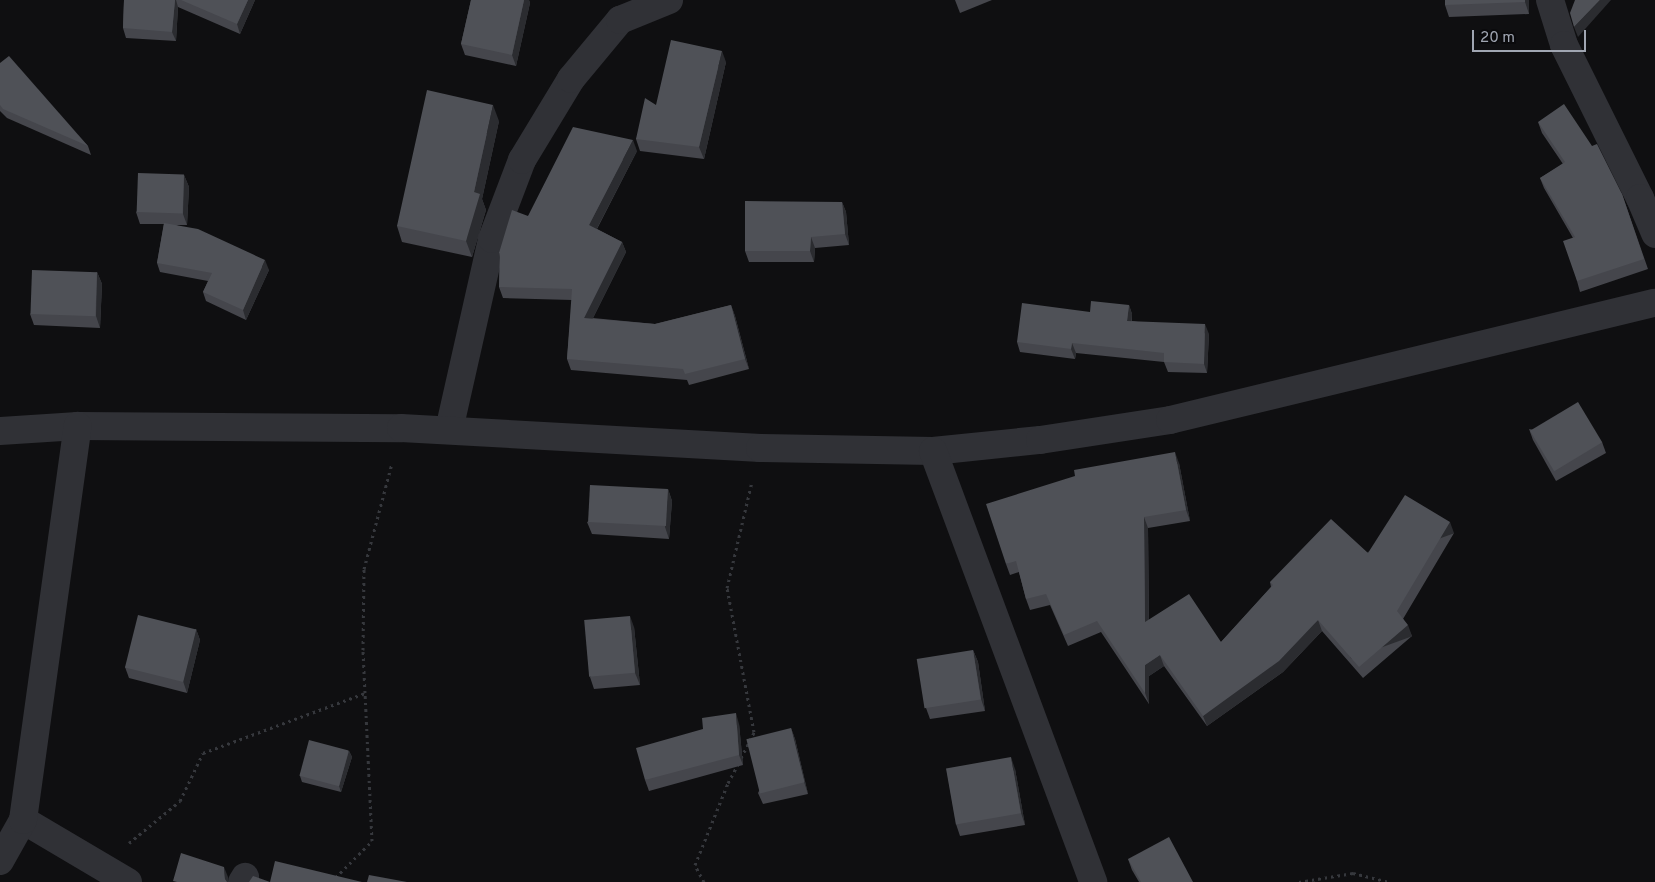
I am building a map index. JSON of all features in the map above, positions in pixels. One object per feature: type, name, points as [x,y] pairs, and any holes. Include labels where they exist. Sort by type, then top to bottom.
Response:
[{"type":"street","points":[[449,430],[492,239],[522,160],[572,79],[620,20],[669,0]]},
{"type":"street","points":[[1550,0],[1564,45],[1640,198],[1655,234]]},
{"type":"street","points":[[0,431],[78,426],[401,428],[760,448],[932,450],[1040,440],[1170,420],[1655,303]]},
{"type":"street","points":[[0,861],[23,820],[78,426]]},
{"type":"street","points":[[932,450],[1093,882]]},
{"type":"street","points":[[23,820],[128,882]]},
{"type":"path","points":[[331,882],[372,841],[363,650],[364,569],[401,428]]},
{"type":"path","points":[[704,882],[695,865],[728,783],[754,732],[727,588],[760,448]]},
{"type":"path","points":[[100,866],[180,801],[203,754],[365,693]]},
{"type":"path","points":[[1299,882],[1352,873],[1388,882]]},
{"type":"building","points":[[124,0],[175,0],[172,32],[123,28]]},
{"type":"building","points":[[181,0],[248,0],[237,24]]},
{"type":"building","points":[[471,0],[524,0],[512,55],[461,44]]},
{"type":"building","points":[[1445,0],[1525,0],[1525,2],[1445,5]]},
{"type":"building","points":[[1575,0],[1600,0],[1574,27],[1570,13]]},
{"type":"building","points":[[671,40],[722,51],[699,147],[636,139],[645,98],[656,105]]},
{"type":"building","points":[[9,56],[88,146],[3,109],[0,105],[0,63]]},
{"type":"building","points":[[427,90],[493,105],[474,192],[480,194],[466,241],[397,226]]},
{"type":"building","points":[[1564,104],[1592,146],[1597,144],[1622,194],[1644,259],[1577,281],[1563,241],[1575,237],[1540,178],[1565,162],[1538,122]]},
{"type":"building","points":[[573,127],[633,140],[589,225],[622,242],[584,318],[655,324],[731,305],[745,359],[685,374],[683,369],[567,359],[572,289],[499,287],[499,253],[512,210],[528,216]]},
{"type":"building","points":[[138,173],[184,175],[183,214],[137,212]]},
{"type":"building","points":[[745,201],[842,202],[845,234],[811,237],[810,251],[745,251]]},
{"type":"building","points":[[164,223],[198,229],[265,260],[243,310],[203,292],[212,273],[157,263]]},
{"type":"building","points":[[32,270],[97,272],[95,316],[30,314]]},
{"type":"building","points":[[1091,301],[1129,305],[1127,321],[1205,324],[1204,364],[1164,362],[1164,353],[1072,343],[1071,349],[1017,342],[1022,303],[1090,312]]},
{"type":"building","points":[[1578,402],[1602,442],[1554,471],[1530,431]]},
{"type":"building","points":[[1175,452],[1186,510],[1144,517],[1145,622],[1189,594],[1221,642],[1273,585],[1270,582],[1331,519],[1368,553],[1405,495],[1450,522],[1397,611],[1408,625],[1359,667],[1318,620],[1279,661],[1203,716],[1160,655],[1145,665],[1145,693],[1097,621],[1064,635],[1046,594],[1026,599],[1016,561],[1006,564],[986,504],[1075,476],[1074,470]]},
{"type":"building","points":[[590,485],[668,489],[666,526],[588,522]]},
{"type":"building","points":[[138,615],[196,630],[183,682],[125,667]]},
{"type":"building","points":[[630,616],[635,673],[589,677],[584,620]]},
{"type":"building","points":[[973,650],[981,699],[925,708],[917,659]]},
{"type":"building","points":[[736,713],[739,755],[645,780],[636,748],[703,729],[702,718]]},
{"type":"building","points":[[791,728],[805,782],[760,793],[746,739]]},
{"type":"building","points":[[309,740],[349,751],[339,786],[299,776]]},
{"type":"building","points":[[1011,757],[1021,813],[956,825],[946,768]]},
{"type":"building","points":[[1169,837],[1193,882],[1141,882],[1128,859]]},
{"type":"building","points":[[181,853],[224,867],[227,882],[173,881]]},
{"type":"building","points":[[275,861],[362,882],[270,882]]},
{"type":"building","points":[[369,875],[407,882],[367,882]]},
{"type":"building","points":[[253,876],[270,882],[249,882]]}]
